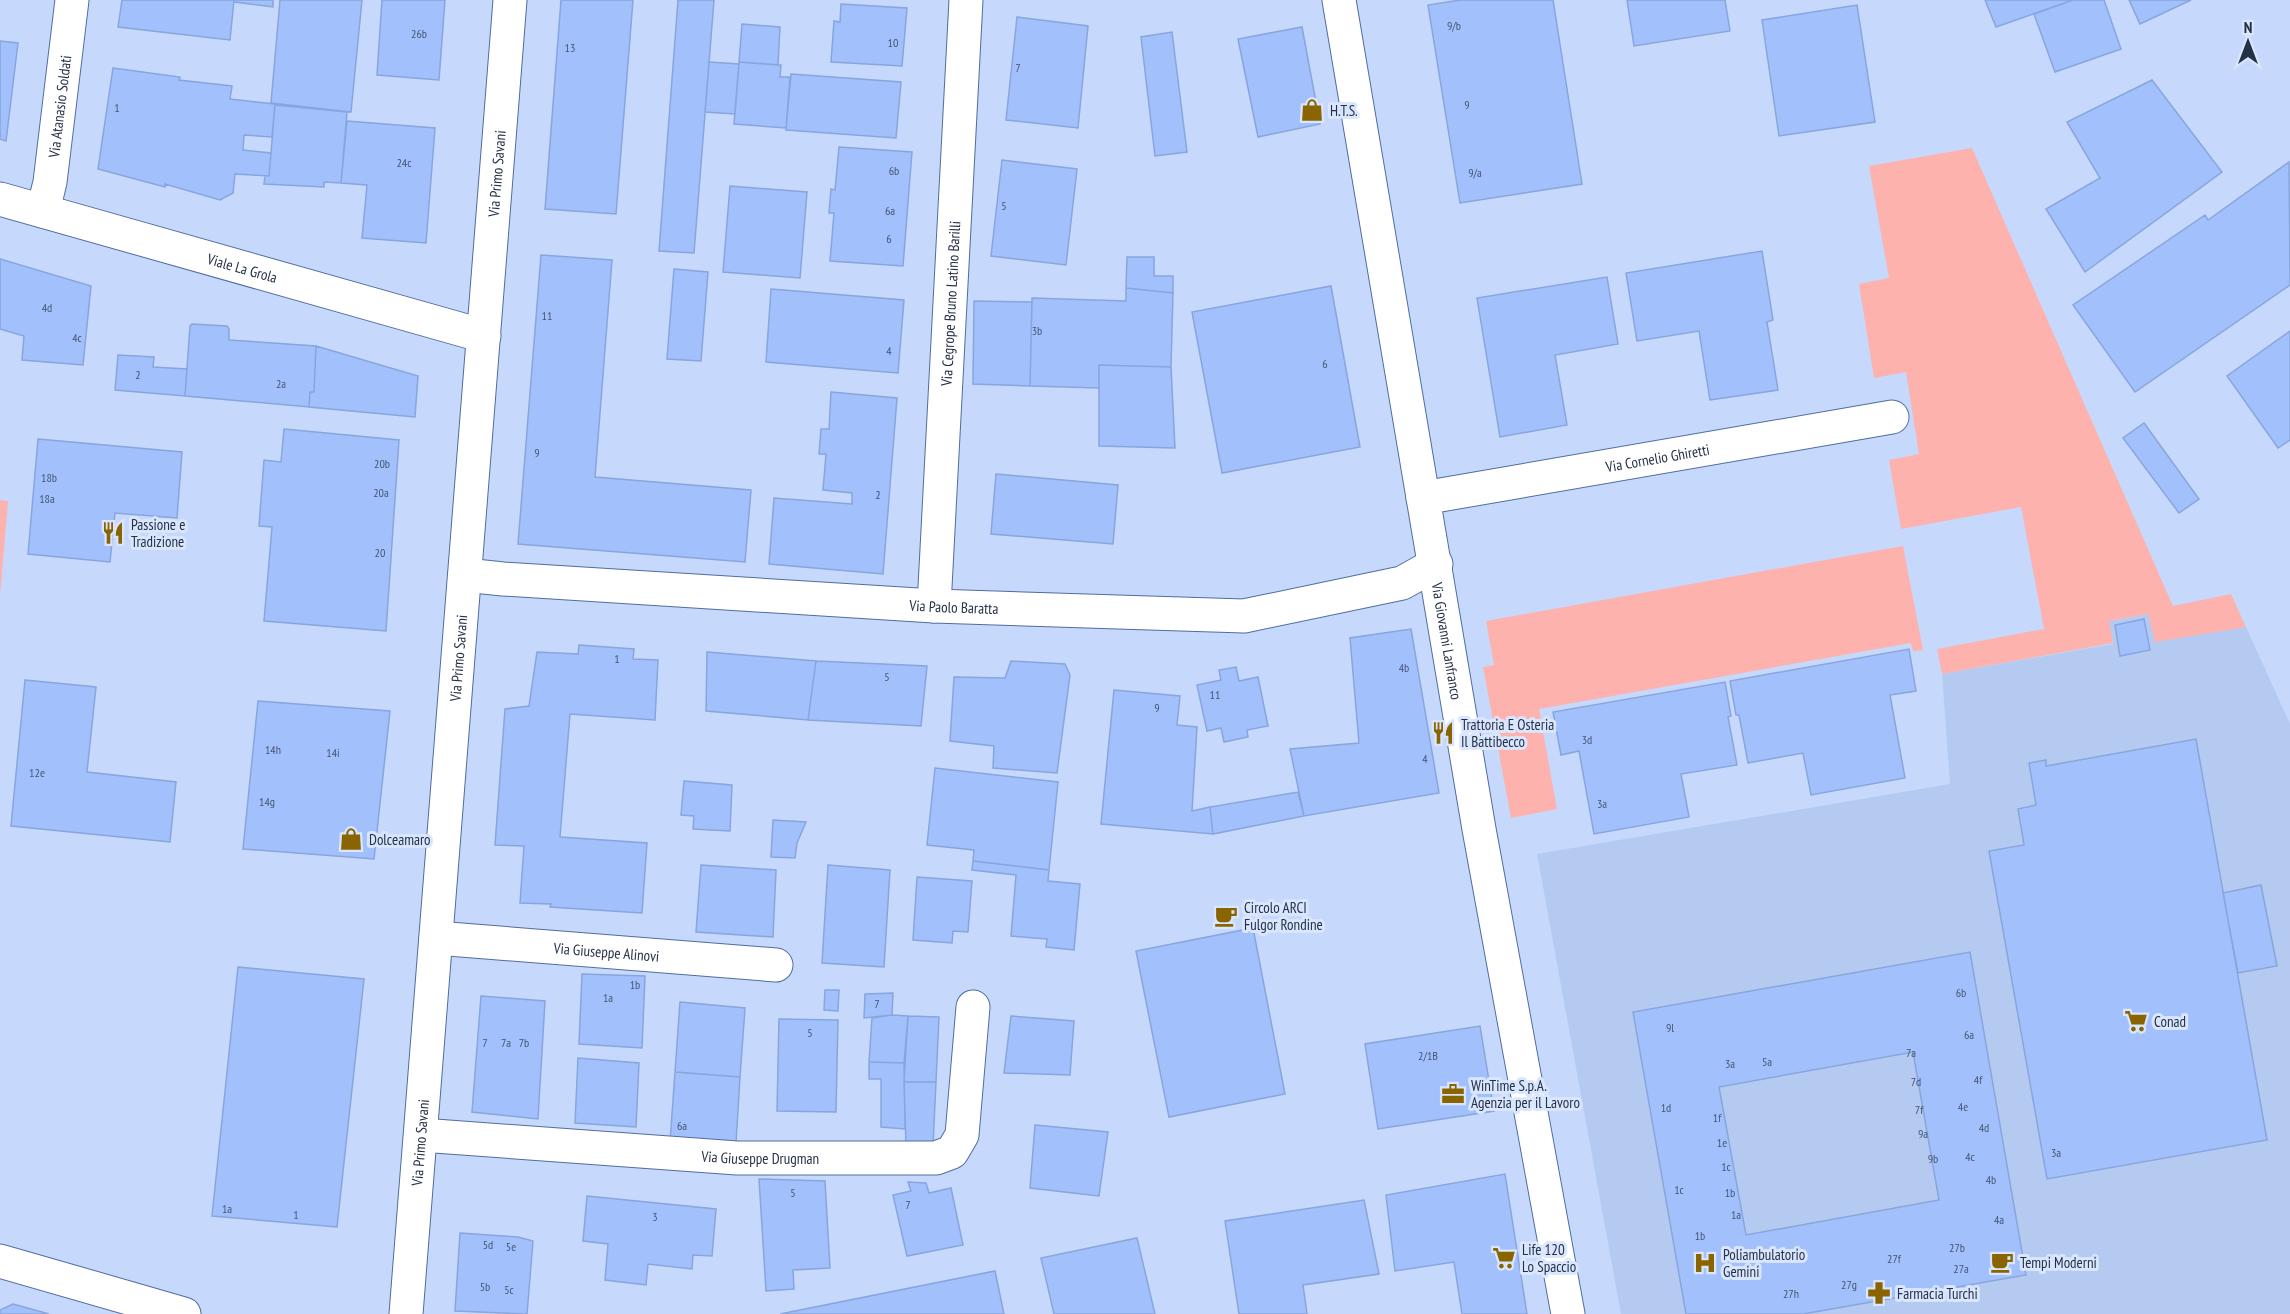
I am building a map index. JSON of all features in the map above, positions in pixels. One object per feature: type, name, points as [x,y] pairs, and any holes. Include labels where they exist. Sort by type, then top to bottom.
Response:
[{"type":"street","name":"Via Atanasio Soldati","points":[[43,212],[50,182],[72,0]]},
{"type":"street","name":"Via Primo Savani","points":[[406,1314],[510,0]]},
{"type":"street","name":"Via Cegrope Bruno Latino Barilli","points":[[934,606],[966,0]]},
{"type":"street","name":"Via Giovanni Lanfranco","points":[[1339,0],[1479,829],[1568,1314]]},
{"type":"street","name":"Viale La Grola","points":[[0,199],[484,336]]},
{"type":"street","name":"Via Cornelio Ghiretti","points":[[1423,498],[1892,417]]},
{"type":"street","name":"Via Paolo Baratta","points":[[465,575],[934,606],[1244,616],[1402,583],[1436,564]]},
{"type":"street","name":"Via Giuseppe Alinovi","points":[[436,938],[776,965]]},
{"type":"street","name":"Via Giuseppe Drugman","points":[[421,1135],[737,1158],[936,1158],[951,1152],[962,1135],[973,1007]]},
{"type":"street","points":[[0,1261],[184,1314]]},
{"type":"shaded area","points":[[1972,148],[2173,606],[2231,594],[2246,627],[2155,642],[2148,614],[2109,621],[2113,643],[1942,674],[1937,649],[2044,629],[2021,507],[1901,529],[1889,460],[1919,454],[1906,372],[1874,378],[1859,284],[1889,278],[1869,166]]},
{"type":"shaded area","points":[[0,500],[8,501],[0,596]]},
{"type":"shaded area","points":[[1903,546],[1923,650],[1913,651],[1911,643],[1539,709],[1557,809],[1511,818],[1483,667],[1494,665],[1486,621]]},
{"type":"shaded area","points":[[2149,614],[2155,642],[2246,627],[2290,724],[2290,1314],[1621,1314],[1537,854],[1950,784],[1942,674],[2113,644],[2109,621]]},
{"type":"building","points":[[122,0],[234,0],[230,40],[118,27]]},
{"type":"building","points":[[234,0],[273,0],[273,7],[234,2]]},
{"type":"building","points":[[280,0],[362,0],[351,112],[271,103]]},
{"type":"building","points":[[382,0],[445,0],[439,80],[377,75]]},
{"type":"building","points":[[561,0],[633,0],[616,214],[545,209]]},
{"type":"building","points":[[678,0],[714,0],[694,253],[659,251]]},
{"type":"building","points":[[1460,0],[1553,0],[1582,184],[1460,203],[1428,5]]},
{"type":"building","points":[[1627,0],[1725,0],[1730,31],[1634,46]]},
{"type":"building","points":[[1985,0],[2073,0],[1996,27]]},
{"type":"building","points":[[2073,0],[2104,0],[2121,49],[2055,72],[2034,14]]},
{"type":"building","points":[[2129,0],[2191,0],[2140,24]]},
{"type":"building","points":[[841,4],[907,8],[902,66],[831,62],[834,21],[840,22]]},
{"type":"building","points":[[1857,5],[1875,122],[1779,136],[1762,20]]},
{"type":"building","points":[[1017,17],[1088,26],[1078,128],[1006,120]]},
{"type":"building","points":[[742,24],[780,27],[778,65],[739,62]]},
{"type":"building","points":[[1302,27],[1320,124],[1258,137],[1238,39]]},
{"type":"building","points":[[1172,32],[1187,152],[1155,156],[1141,37]]},
{"type":"building","points":[[0,41],[18,43],[6,141],[0,139]]},
{"type":"building","points":[[709,62],[739,64],[735,114],[705,112]]},
{"type":"building","points":[[739,62],[781,65],[780,77],[790,77],[786,128],[734,124]]},
{"type":"building","points":[[113,68],[180,77],[179,80],[232,86],[230,99],[275,104],[272,137],[244,135],[243,150],[271,153],[269,176],[235,174],[233,193],[220,200],[165,184],[165,187],[98,169]]},
{"type":"building","points":[[791,74],[901,82],[896,138],[786,130]]},
{"type":"building","points":[[2152,80],[2222,172],[2085,272],[2046,209],[2100,178],[2067,122]]},
{"type":"building","points":[[275,105],[347,112],[341,183],[324,182],[324,187],[264,184],[265,176],[269,176]]},
{"type":"building","points":[[347,121],[435,128],[426,243],[362,238],[367,185],[341,183]]},
{"type":"building","points":[[839,147],[912,152],[903,266],[830,261],[834,213],[829,213],[831,189],[835,190]]},
{"type":"building","points":[[1002,160],[1077,169],[1066,265],[991,256]]},
{"type":"building","points":[[2289,162],[2290,285],[2135,392],[2073,305],[2205,215],[2208,220]]},
{"type":"building","points":[[730,186],[807,192],[800,278],[723,272]]},
{"type":"building","points":[[1762,251],[1773,320],[1767,322],[1778,390],[1710,400],[1699,331],[1637,341],[1626,273]]},
{"type":"building","points":[[541,255],[612,260],[595,477],[751,490],[745,562],[518,544]]},
{"type":"building","points":[[1127,257],[1154,257],[1154,276],[1173,276],[1173,293],[1126,288]]},
{"type":"building","points":[[0,259],[91,286],[83,365],[22,360],[24,336],[0,329]]},
{"type":"building","points":[[674,269],[708,272],[701,361],[667,359]]},
{"type":"building","points":[[1607,277],[1618,344],[1555,355],[1567,425],[1500,437],[1477,298]]},
{"type":"building","points":[[1331,286],[1360,447],[1222,473],[1192,312]]},
{"type":"building","points":[[1126,288],[1173,293],[1171,367],[1099,365],[1099,388],[1030,386],[1032,298],[1126,301]]},
{"type":"building","points":[[771,289],[904,300],[898,373],[766,362]]},
{"type":"building","points":[[974,301],[1032,302],[1030,386],[973,384]]},
{"type":"building","points":[[192,324],[227,326],[229,340],[316,346],[314,392],[310,392],[309,407],[185,396]]},
{"type":"building","points":[[2290,331],[2290,440],[2278,448],[2227,376]]},
{"type":"building","points":[[316,346],[418,376],[415,417],[309,407],[310,392],[314,392]]},
{"type":"building","points":[[118,355],[154,357],[153,367],[187,369],[185,396],[115,390]]},
{"type":"building","points":[[1099,365],[1171,367],[1175,448],[1099,446]]},
{"type":"building","points":[[831,392],[897,398],[883,574],[769,564],[774,498],[852,504],[852,493],[823,490],[826,454],[819,454],[821,429],[829,429]]},
{"type":"building","points":[[2144,423],[2199,499],[2179,513],[2123,438]]},
{"type":"building","points":[[284,429],[399,440],[386,631],[264,621],[272,527],[259,526],[264,460],[281,462]]},
{"type":"building","points":[[38,439],[182,452],[177,518],[115,513],[110,562],[28,554]]},
{"type":"building","points":[[996,474],[1118,485],[1113,544],[991,534]]},
{"type":"building","points":[[2144,619],[2150,650],[2120,656],[2115,625]]},
{"type":"building","points":[[1411,629],[1439,793],[1304,816],[1290,749],[1359,743],[1350,638]]},
{"type":"building","points":[[579,645],[634,649],[633,659],[658,660],[655,720],[570,714],[560,837],[647,843],[642,913],[520,903],[524,846],[495,845],[505,709],[529,706],[537,652],[578,654]]},
{"type":"building","points":[[1909,649],[1916,691],[1890,695],[1905,778],[1811,795],[1803,753],[1748,763],[1730,681]]},
{"type":"building","points":[[707,652],[816,661],[808,720],[706,711]]},
{"type":"building","points":[[816,661],[927,666],[921,726],[808,720]]},
{"type":"building","points":[[1011,661],[1065,664],[1070,675],[1057,773],[993,768],[994,746],[950,741],[954,677],[1005,678]]},
{"type":"building","points":[[1236,667],[1239,681],[1258,677],[1268,726],[1247,730],[1248,737],[1224,742],[1221,728],[1207,731],[1197,685],[1221,680],[1219,670]]},
{"type":"building","points":[[25,680],[96,687],[87,772],[176,782],[170,842],[11,826]]},
{"type":"building","points":[[1725,682],[1731,716],[1728,717],[1737,765],[1681,774],[1689,817],[1594,834],[1579,751],[1561,755],[1553,712]]},
{"type":"building","points":[[1114,690],[1180,696],[1177,725],[1197,727],[1192,811],[1210,807],[1213,834],[1101,824]]},
{"type":"building","points":[[258,701],[390,711],[374,859],[243,849]]},
{"type":"building","points":[[2196,739],[2267,1140],[2047,1179],[1989,851],[2024,845],[2018,809],[2036,805],[2029,763],[2046,760],[2046,766]]},
{"type":"building","points":[[935,768],[1058,782],[1049,870],[973,861],[974,850],[927,845]]},
{"type":"building","points":[[684,781],[732,785],[730,831],[693,829],[694,816],[681,815]]},
{"type":"building","points":[[1298,792],[1304,816],[1213,834],[1210,807]]},
{"type":"building","points":[[773,820],[806,822],[797,843],[795,858],[771,857]]},
{"type":"building","points":[[973,861],[1049,870],[1048,881],[1080,884],[1074,950],[1046,947],[1047,939],[1011,936],[1016,875],[972,870]]},
{"type":"building","points":[[701,865],[776,870],[773,937],[696,932]]},
{"type":"building","points":[[828,865],[890,870],[884,967],[822,963]]},
{"type":"building","points":[[917,877],[972,881],[968,932],[953,931],[952,943],[913,940]]},
{"type":"building","points":[[2261,885],[2277,966],[2238,973],[2223,893]]},
{"type":"building","points":[[1253,928],[1285,1094],[1169,1117],[1136,951]]},
{"type":"building","points":[[1970,952],[2026,1275],[1803,1314],[1686,1314],[1633,1012]],"holes":[[[1913,1052],[1939,1200],[1746,1235],[1719,1087]]]},
{"type":"building","points":[[238,967],[364,979],[337,1227],[212,1216]]},
{"type":"building","points":[[582,974],[645,976],[642,1048],[579,1044]]},
{"type":"building","points":[[825,990],[839,990],[838,1011],[824,1010]]},
{"type":"building","points":[[893,993],[892,1015],[864,1018],[865,994]]},
{"type":"building","points":[[481,996],[545,1001],[538,1119],[472,1112]]},
{"type":"building","points":[[680,1002],[745,1008],[740,1077],[675,1072]]},
{"type":"building","points":[[892,1015],[908,1016],[904,1063],[869,1062],[872,1018]]},
{"type":"building","points":[[908,1016],[939,1017],[936,1082],[904,1082]]},
{"type":"building","points":[[1011,1016],[1074,1021],[1070,1075],[1004,1073]]},
{"type":"building","points":[[779,1019],[838,1020],[836,1112],[777,1111]]},
{"type":"building","points":[[1480,1026],[1494,1111],[1378,1129],[1365,1044]]},
{"type":"building","points":[[578,1058],[639,1063],[636,1127],[575,1123]]},
{"type":"building","points":[[869,1062],[904,1063],[905,1129],[881,1127],[881,1079],[869,1079]]},
{"type":"building","points":[[675,1072],[740,1077],[736,1143],[670,1142]]},
{"type":"building","points":[[904,1082],[936,1082],[933,1146],[906,1146]]},
{"type":"building","points":[[1035,1125],[1108,1132],[1099,1196],[1030,1188]]},
{"type":"building","points":[[1505,1174],[1527,1314],[1462,1314],[1454,1262],[1395,1271],[1386,1195]]},
{"type":"building","points":[[759,1179],[825,1181],[830,1268],[793,1270],[794,1289],[766,1291]]},
{"type":"building","points":[[908,1182],[926,1183],[929,1193],[951,1188],[963,1245],[907,1256],[893,1195],[911,1191]]},
{"type":"building","points":[[587,1196],[716,1209],[712,1256],[693,1255],[692,1269],[648,1264],[646,1285],[605,1280],[608,1244],[583,1241]]},
{"type":"building","points":[[1364,1200],[1379,1274],[1303,1285],[1307,1314],[1239,1314],[1225,1221]]},
{"type":"building","points":[[460,1233],[518,1237],[533,1241],[527,1314],[455,1311]]},
{"type":"building","points":[[1137,1238],[1155,1314],[1054,1314],[1041,1258]]},
{"type":"building","points":[[995,1271],[1004,1314],[780,1314]]},
{"type":"building","points":[[13,1304],[49,1314],[0,1314],[0,1310]]},
{"type":"place","name":"H.T.S.","points":[[1312,110]]},
{"type":"place","name":"Passione e Tradizione","points":[[113,533]]},
{"type":"place","name":"Trattoria E Osteria Il Battibecco","points":[[1443,733]]},
{"type":"place","name":"Dolceamaro","points":[[351,839]]},
{"type":"place","name":"Circolo ARCI Fulgor Rondine","points":[[1226,916]]},
{"type":"place","name":"Conad","points":[[2136,1021]]},
{"type":"place","name":"WinTime S.p.A. Agenzia per il Lavoro","points":[[1453,1094]]},
{"type":"place","name":"Life 120 Lo Spaccio","points":[[1504,1258]]},
{"type":"place","name":"Tempi Moderni","points":[[2002,1262]]},
{"type":"place","name":"Poliambulatorio Gemini","points":[[1705,1263]]},
{"type":"place","name":"Farmacia Turchi","points":[[1879,1293]]}]
